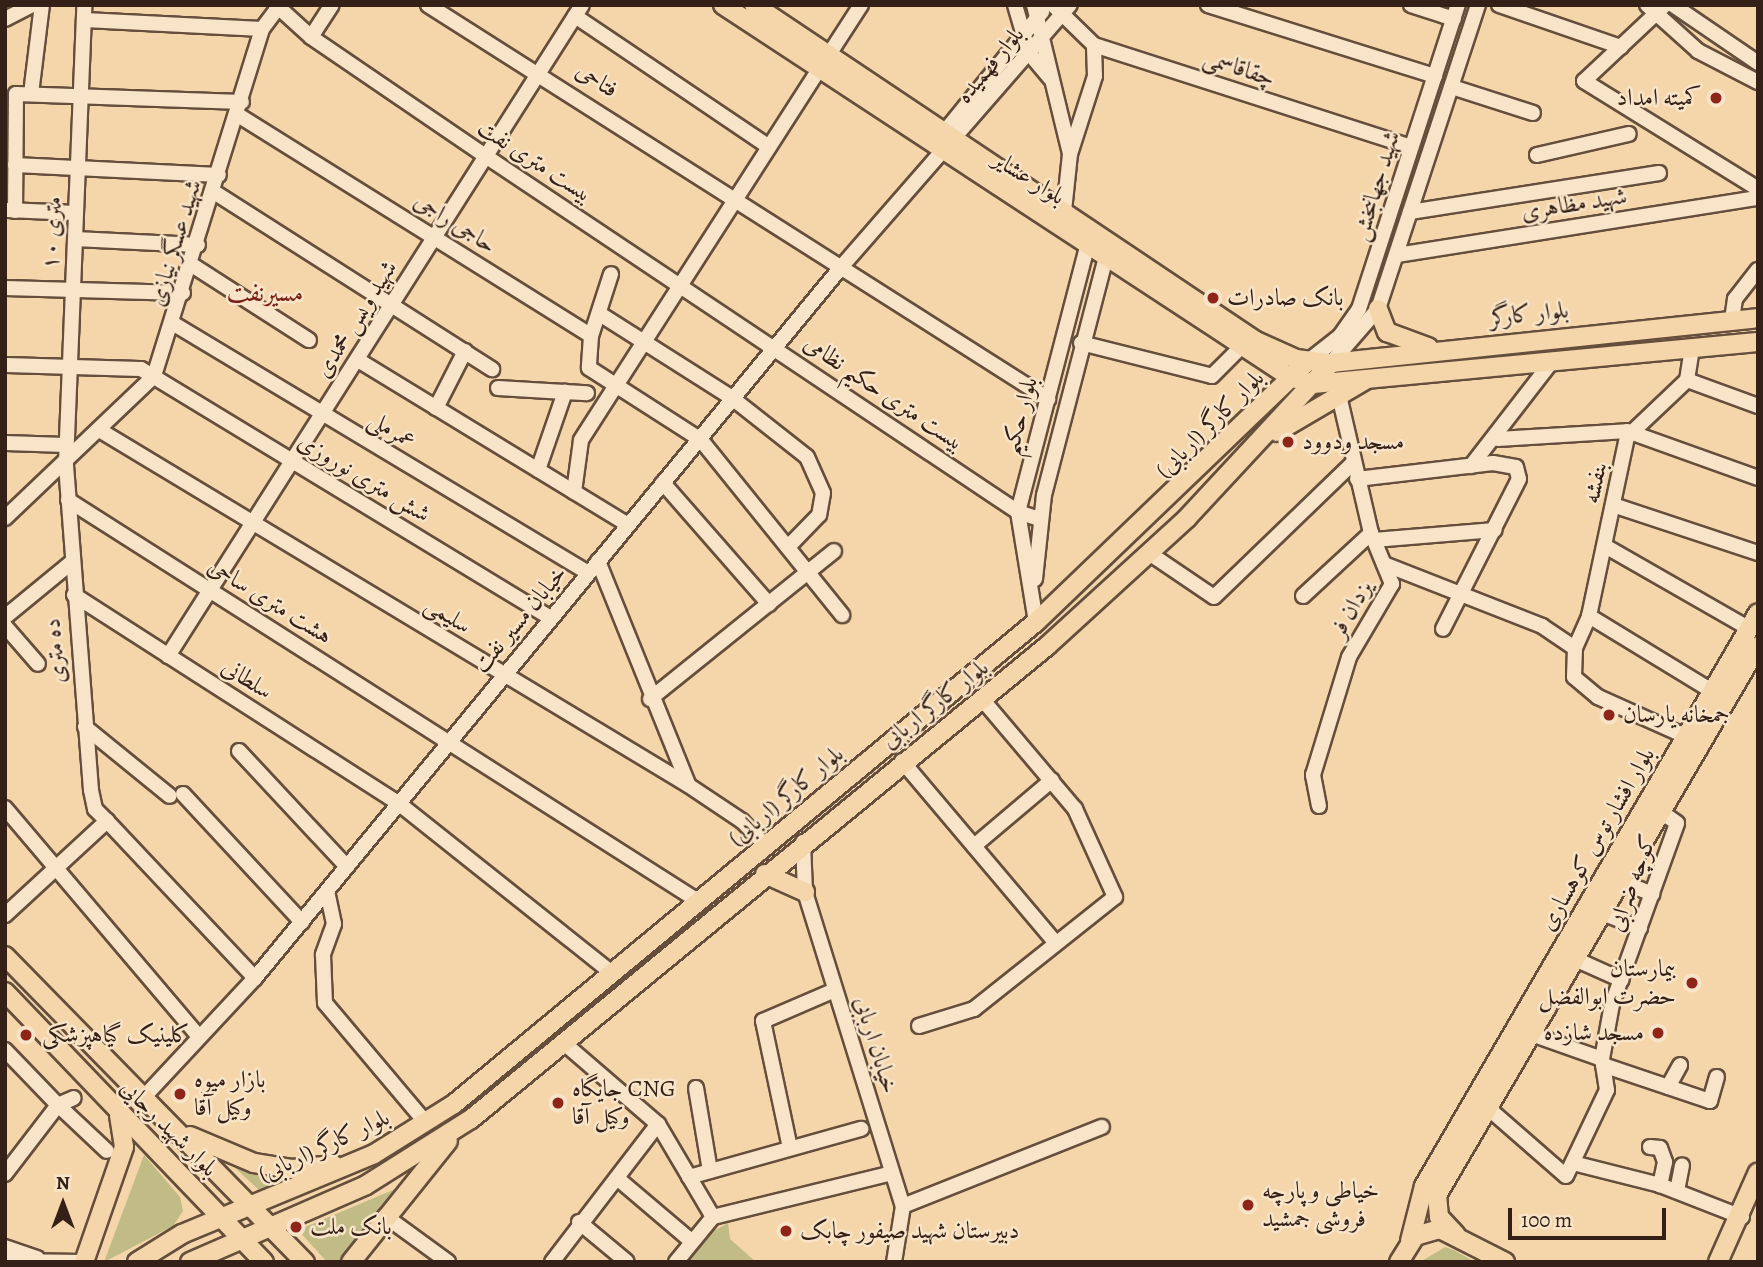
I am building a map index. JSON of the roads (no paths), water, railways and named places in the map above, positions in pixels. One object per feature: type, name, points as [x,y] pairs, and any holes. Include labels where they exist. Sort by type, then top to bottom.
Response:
[{"type":"main road","name":"بلوار عشایر","points":[[723,5],[823,63],[944,143],[1239,349],[1290,377],[1313,384]]},
{"type":"main road","name":"بلوار عشایر","points":[[754,5],[823,63]]},
{"type":"main road","name":"بلوار عشایر","points":[[944,143],[1064,211],[1256,341],[1307,362]]},
{"type":"main road","points":[[1378,309],[1387,332],[1434,349]]},
{"type":"main road","name":"بلوار کارگر","points":[[1307,362],[1331,363],[1434,349],[1758,317]]},
{"type":"main road","name":"بلوار کارگر","points":[[1313,384],[1371,376],[1758,342]]},
{"type":"main road","points":[[1492,343],[1493,365]]},
{"type":"main road","name":"بلوار کارگر (اربابی)","points":[[137,1262],[224,1217],[374,1154],[426,1123],[1036,622],[1169,500],[1307,362]]},
{"type":"main road","name":"بلوار کارگر اربابی","points":[[459,1128],[803,842],[982,699],[1149,553],[1262,441],[1331,363]]},
{"type":"main road","points":[[1262,441],[1371,376]]},
{"type":"main road","points":[[1169,500],[1187,518]]},
{"type":"main road","name":"بلوار افشار توس کوهساری","points":[[1399,1262],[1410,1241],[1424,1186],[1753,621]]},
{"type":"main road","name":"بلوار افشار توس کوهساری","points":[[1456,1235],[1440,1217],[1437,1195],[1758,646]]},
{"type":"main road","points":[[765,874],[805,892]]},
{"type":"main road","name":"بلوار شهید رجایی","points":[[5,956],[305,1262]]},
{"type":"main road","name":"بلوار شهید رجایی","points":[[5,992],[224,1217],[264,1262]]},
{"type":"main road","points":[[84,1262],[125,1137],[109,1101]]},
{"type":"main road","points":[[169,1123],[230,1156],[279,1168],[323,1167],[374,1154]]},
{"type":"main road","points":[[190,1262],[241,1237],[366,1185],[459,1128]]},
{"type":"main road","points":[[351,1262],[385,1216],[459,1128]]},
{"type":"main road","points":[[354,1163],[349,1178],[366,1185]]},
{"type":"main road","points":[[1718,1262],[1742,1217],[1758,1172]]},
{"type":"main road","points":[[1410,1241],[1425,1230],[1456,1235],[1505,1262]]},
{"type":"street","points":[[5,9],[12,5]]},
{"type":"street","points":[[5,19],[32,5]]},
{"type":"street","points":[[31,94],[42,5]]},
{"type":"street","name":"۱۰ متری","points":[[66,463],[85,5]]},
{"type":"street","points":[[311,37],[332,5]]},
{"type":"street","name":"فتاحی","points":[[428,5],[540,71],[1048,399]]},
{"type":"street","points":[[574,492],[581,440],[860,5]]},
{"type":"street","points":[[1015,5],[1029,53],[1051,79]]},
{"type":"street","points":[[1208,5],[1435,76]]},
{"type":"street","points":[[1411,5],[1456,12]]},
{"type":"street","name":"شهید جهانبخش","points":[[1331,363],[1378,309],[1478,5]]},
{"type":"street","points":[[1499,5],[1621,47]]},
{"type":"street","points":[[1673,5],[1758,63]]},
{"type":"street","name":"بیست متری نفت","points":[[278,6],[311,37],[775,347]]},
{"type":"street","name":"شهید عسگر نیازی","points":[[5,518],[101,431],[154,376],[174,324],[262,29],[278,6]]},
{"type":"street","points":[[1040,9],[1051,79],[1070,154]]},
{"type":"street","name":"بلوار فهمیده","points":[[944,143],[1024,36],[1040,9]]},
{"type":"street","name":"بلوار فهمیده","points":[[944,143],[1043,37],[1061,9]]},
{"type":"street","name":"چقاقاسمی","points":[[1061,9],[1094,45],[1411,147]]},
{"type":"street","points":[[1758,82],[1698,51],[1656,9],[1621,47],[1584,81],[1758,188]]},
{"type":"street","points":[[579,11],[769,147]]},
{"type":"street","name":"شهید ویس محمدی","points":[[168,656],[295,463],[484,155],[579,11]]},
{"type":"street","name":"شهید جهانبخش","points":[[1307,362],[1340,336],[1359,309],[1456,12]]},
{"type":"street","points":[[85,20],[262,29]]},
{"type":"street","points":[[1064,211],[1070,154],[1092,90],[1094,45]]},
{"type":"street","points":[[1451,87],[1533,113]]},
{"type":"street","points":[[76,213],[10,210],[15,165],[16,94],[82,95],[240,108]]},
{"type":"street","name":"حاجی راجی","points":[[240,108],[592,336]]},
{"type":"street","points":[[1416,131],[1435,138]]},
{"type":"street","points":[[1537,155],[1629,134]]},
{"type":"street","name":"خیابان مسیر نفت","points":[[144,1097],[255,978],[302,922],[397,802],[701,440],[732,398],[944,143]]},
{"type":"street","points":[[15,165],[219,175]]},
{"type":"street","points":[[1410,212],[1659,173]]},
{"type":"street","points":[[214,192],[393,302],[492,369]]},
{"type":"street","name":"شهید مظاهری","points":[[1397,255],[1758,198]]},
{"type":"street","points":[[75,239],[198,245]]},
{"type":"street","name":"بلوار حکیم","points":[[1036,622],[1018,512],[1088,244]]},
{"type":"street","name":"بلوار حکیم","points":[[1033,602],[1039,519],[1081,343],[1106,257]]},
{"type":"street","points":[[192,265],[309,340]]},
{"type":"street","points":[[1732,320],[1735,299],[1758,270]]},
{"type":"street","points":[[611,274],[603,316],[592,336],[589,368],[701,440],[842,615]]},
{"type":"street","points":[[5,288],[183,293]]},
{"type":"street","points":[[603,316],[645,339],[732,398],[817,471],[823,493],[819,515],[789,546]]},
{"type":"street","name":"عمرملی","points":[[174,324],[323,416],[593,567]]},
{"type":"street","points":[[1081,343],[1212,376],[1239,349]]},
{"type":"street","name":"بیست متری حکیم نظامی","points":[[775,347],[1018,512],[1039,519]]},
{"type":"street","points":[[1632,433],[1687,380],[1692,348]]},
{"type":"street","points":[[436,408],[465,351]]},
{"type":"street","points":[[358,360],[628,525]]},
{"type":"street","points":[[1471,466],[1498,439],[1553,360]]},
{"type":"street","name":"شش متری نوروزی","points":[[5,365],[126,367],[154,376],[550,618]]},
{"type":"street","points":[[1687,380],[1758,406]]},
{"type":"street","points":[[498,388],[587,393]]},
{"type":"street","points":[[538,470],[565,392]]},
{"type":"street","name":"یزدان فر","points":[[1320,806],[1313,775],[1349,657],[1392,583],[1373,536],[1353,463],[1339,395]]},
{"type":"street","name":"سلیمی","points":[[101,431],[503,676],[688,785],[742,821],[765,845]]},
{"type":"street","points":[[1498,439],[1632,433],[1758,478]]},
{"type":"street","name":"بنفشه","points":[[1575,648],[1589,615],[1632,433]]},
{"type":"street","points":[[5,443],[66,445]]},
{"type":"street","name":"ده متری","points":[[66,463],[85,727],[95,809],[103,824],[255,978]]},
{"type":"street","points":[[1149,553],[1214,597],[1353,463]]},
{"type":"street","points":[[1357,479],[1471,466],[1516,467],[1519,479],[1464,597],[1443,629]]},
{"type":"street","points":[[663,483],[769,604]]},
{"type":"street","name":"هشت متری ساحی","points":[[68,500],[449,739],[698,901]]},
{"type":"street","points":[[1614,506],[1758,552]]},
{"type":"street","points":[[1303,596],[1373,536],[1495,530]]},
{"type":"street","points":[[1605,545],[1753,621]]},
{"type":"street","points":[[650,699],[834,551]]},
{"type":"street","points":[[5,617],[72,562]]},
{"type":"street","points":[[1384,564],[1542,626],[1575,648],[1574,677],[1598,697],[1685,736]]},
{"type":"street","points":[[593,567],[688,785]]},
{"type":"street","name":"سلطانی","points":[[74,595],[397,802],[611,972]]},
{"type":"street","points":[[1589,615],[1712,691]]},
{"type":"street","points":[[5,626],[38,664]]},
{"type":"street","points":[[919,1026],[974,1009],[1054,940],[1115,897],[1075,809],[982,699]]},
{"type":"street","points":[[85,727],[177,795],[302,922]]},
{"type":"street","points":[[239,751],[347,867]]},
{"type":"street","points":[[902,761],[1054,940]]},
{"type":"street","points":[[974,846],[1052,780]]},
{"type":"street","points":[[5,808],[200,1037]]},
{"type":"street","name":"کوچه ضرابی","points":[[1570,1170],[1607,1090],[1603,1062],[1622,980],[1678,823],[1660,811]]},
{"type":"street","points":[[5,915],[103,824]]},
{"type":"street","name":"خیابان اربابی","points":[[803,842],[805,892],[903,1206],[894,1262]]},
{"type":"street","points":[[1620,881],[1652,894]]},
{"type":"street","points":[[327,891],[334,924],[323,955],[325,1003],[426,1123]]},
{"type":"street","points":[[1602,913],[1640,928]]},
{"type":"street","points":[[1575,959],[1622,980]]},
{"type":"street","points":[[790,1148],[763,1021],[835,990]]},
{"type":"street","points":[[1531,1034],[1710,1101],[1717,1077]]},
{"type":"street","points":[[564,1042],[657,1124],[713,1217]]},
{"type":"street","points":[[5,1050],[107,1151]]},
{"type":"street","points":[[1668,1087],[1680,1065]]},
{"type":"street","points":[[696,1088],[710,1171]]},
{"type":"street","points":[[5,1174],[58,1105],[74,1098]]},
{"type":"street","points":[[1488,1108],[1570,1170],[1660,1185],[1742,1217]]},
{"type":"street","points":[[552,1262],[579,1222],[617,1178],[657,1124]]},
{"type":"street","points":[[903,1206],[1102,1127]]},
{"type":"street","points":[[689,1177],[861,1129]]},
{"type":"street","points":[[1650,1147],[1660,1148],[1665,1162],[1660,1185]]},
{"type":"street","points":[[1677,1191],[1682,1165]]},
{"type":"street","points":[[676,1262],[689,1240],[713,1217],[892,1173]]},
{"type":"street","points":[[617,1178],[689,1240]]},
{"type":"street","points":[[385,1216],[448,1262]]},
{"type":"street","points":[[579,1222],[627,1262]]},
{"type":"street","points":[[5,1247],[43,1261]]},
{"type":"street","points":[[5,1261],[84,1262]]},
{"type":"place","name":"کمیته امداد","points":[[1716,98]]},
{"type":"place","name":"بانک صادرات","points":[[1213,298]]},
{"type":"place","name":"مسجد ودوود","points":[[1288,442]]},
{"type":"place","name":"جمخانه یارسان","points":[[1609,715]]},
{"type":"place","name":"بیمارستان حضرت ابوالفضل","points":[[1692,983]]},
{"type":"place","name":"مسجد شازده","points":[[1658,1033]]},
{"type":"place","name":"کلینیک گیاهپزشکی","points":[[26,1035]]},
{"type":"place","name":"بازار میوه وکیل آقا","points":[[180,1094]]},
{"type":"place","name":"جایگاه CNG وکیل آقا","points":[[558,1103]]},
{"type":"place","name":"خیاطی ‌‌و‌ پارچه فروشی جمشید","points":[[1248,1205]]},
{"type":"place","name":"بانک ملت","points":[[296,1227]]},
{"type":"place","name":"دبیرستان شهید صیفور چابک","points":[[786,1231]]},
{"type":"district","name":"مسیرنفت","points":[[265,293]]}]
